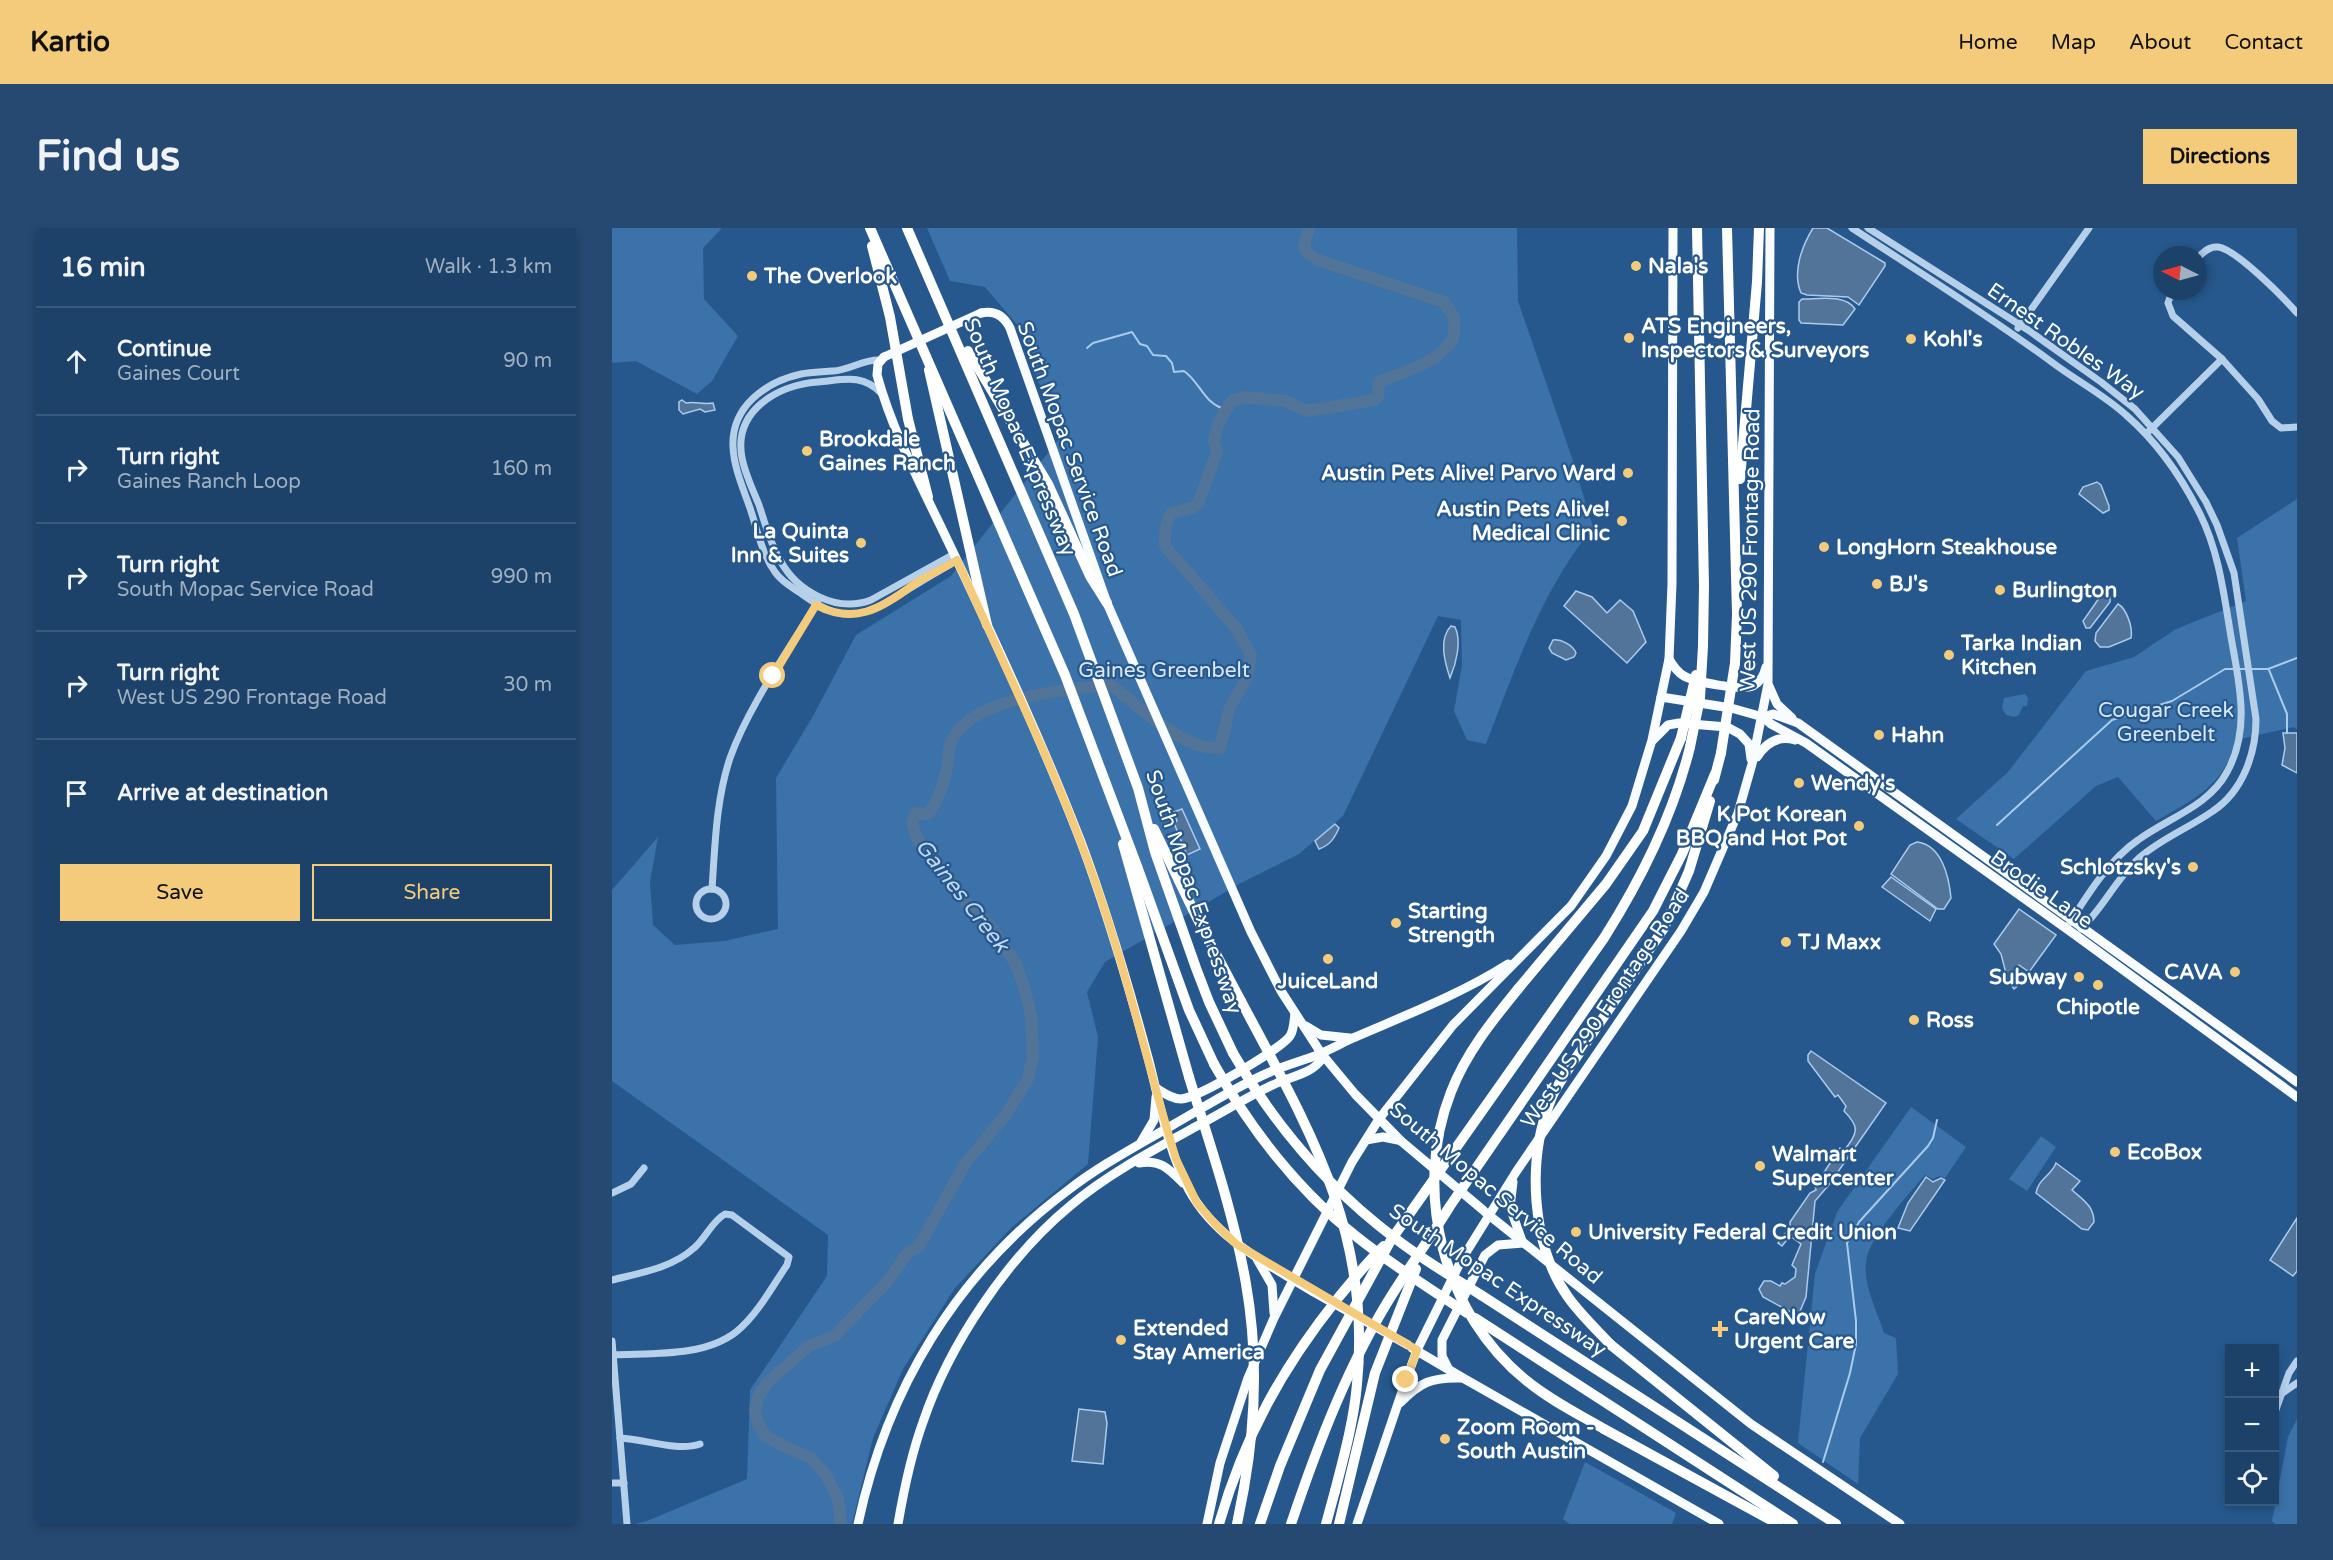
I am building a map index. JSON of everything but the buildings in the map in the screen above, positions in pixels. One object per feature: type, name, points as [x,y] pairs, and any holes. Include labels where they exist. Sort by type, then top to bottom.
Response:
[{"type":"highway","name":"South Mopac Expressway","points":[[869,228],[1044,626],[1137,866],[1189,1010],[1214,1064],[1258,1134],[1303,1187],[1328,1212],[1384,1258],[1792,1524]]},
{"type":"highway","points":[[869,228],[890,317],[908,418],[928,497]]},
{"type":"highway","name":"South Mopac Expressway","points":[[907,228],[1074,614],[1138,788],[1155,852],[1209,1002],[1233,1053],[1277,1122],[1341,1193],[1397,1240],[1836,1524]]},
{"type":"highway","points":[[1727,228],[1737,614],[1730,707],[1721,753],[1706,819],[1689,871],[1664,928],[1565,1074],[1550,1101],[1535,1167],[1536,1201],[1542,1235],[1551,1262],[1567,1295],[1611,1345],[1727,1439],[1792,1488],[1808,1505]]},
{"type":"highway","points":[[1735,521],[1756,293],[1758,228]]},
{"type":"highway","points":[[1260,1524],[1280,1466],[1320,1370],[1391,1240],[1604,938],[1631,896],[1669,816],[1681,782],[1700,698],[1703,646],[1704,586],[1696,231]]},
{"type":"highway","points":[[954,333],[970,354],[1048,484],[1090,576],[1107,603]]},
{"type":"highway","points":[[927,358],[929,379],[942,422],[987,625]]},
{"type":"highway","points":[[1703,646],[1681,738],[1643,831],[1606,884],[1479,1038],[1463,1064],[1450,1092],[1441,1122],[1436,1153],[1435,1203],[1442,1254],[1457,1294],[1483,1336],[1502,1358],[1550,1398],[1778,1524]]},
{"type":"highway","points":[[1291,1524],[1307,1477],[1346,1381],[1395,1290],[1450,1206],[1653,911],[1682,854],[1715,774]]},
{"type":"highway","points":[[1144,810],[1197,918],[1319,1151],[1344,1220],[1351,1254],[1359,1322],[1357,1383],[1348,1440],[1326,1524]]},
{"type":"highway","points":[[1116,814],[1128,868],[1231,1217],[1250,1305],[1254,1346],[1254,1401],[1251,1446],[1237,1524]]},
{"type":"highway","points":[[1220,1524],[1232,1482],[1250,1437],[1285,1370],[1320,1321],[1369,1260],[1391,1240]]},
{"type":"highway","points":[[1339,1524],[1375,1373],[1425,1247]]},
{"type":"main road","points":[[1207,1524],[1228,1436],[1248,1378],[1274,1318],[1336,1191],[1366,1140],[1379,1119],[1453,1025],[1571,906],[1606,856],[1632,806],[1652,741],[1669,659],[1672,584],[1673,228]]},
{"type":"main road","name":"West US 290 Frontage Road","points":[[1358,1524],[1417,1350],[1485,1212],[1516,1172],[1670,948],[1704,892],[1730,834],[1752,764],[1768,684],[1770,228]]},
{"type":"main road","name":"South Mopac Service Road","points":[[882,358],[981,313],[989,312],[1002,316],[1010,328],[1107,603],[1185,787],[1251,933],[1321,1059],[1401,1141],[1523,1243],[1751,1424],[1900,1524]]},
{"type":"main road","points":[[882,358],[877,375],[882,394],[911,465],[987,625],[1081,843],[1109,922],[1170,1141],[1190,1191]]},
{"type":"main road","points":[[1669,659],[1674,668],[1692,680],[1742,687],[1753,686],[1762,679],[1769,662]]},
{"type":"main road","points":[[1768,684],[1777,704],[1798,723]]},
{"type":"main road","name":"Brodie Lane","points":[[1661,697],[1731,708],[1763,717],[1771,724],[1806,743],[2070,931],[2297,1097]]},
{"type":"main road","name":"Brodie Lane","points":[[1763,717],[1773,714],[1798,723],[2293,1079]]},
{"type":"main road","points":[[1652,741],[1668,725],[1679,723],[1727,727],[1740,734],[1749,744],[1752,764]]},
{"type":"main road","points":[[1752,764],[1762,749],[1780,738],[1806,743]]},
{"type":"main road","points":[[1918,823],[1923,821],[1950,838],[1964,842]]},
{"type":"main road","points":[[898,1524],[912,1458],[923,1421],[939,1383],[976,1318],[1008,1271],[1051,1222],[1094,1187],[1170,1141],[1260,1092],[1306,1072],[1321,1059],[1354,1038],[1444,999],[1488,977],[1523,955]]},
{"type":"main road","points":[[1156,1088],[1178,1099],[1185,1099],[1202,1092],[1278,1048],[1291,1035],[1294,1013]]},
{"type":"main road","points":[[1302,1023],[1321,1035],[1354,1038]]},
{"type":"main road","points":[[2208,1031],[2216,1032],[2243,1050],[2254,1051]]},
{"type":"main road","points":[[2245,1058],[2254,1058],[2278,1074],[2293,1079]]},
{"type":"main road","points":[[858,1524],[876,1454],[903,1387],[928,1341],[988,1262],[1039,1213],[1099,1168],[1252,1080],[1321,1059]]},
{"type":"main road","points":[[1137,1146],[1154,1120],[1156,1088]]},
{"type":"main road","points":[[1366,1140],[1383,1137],[1401,1141]]},
{"type":"main road","points":[[1133,1164],[1154,1162],[1162,1164],[1190,1191],[1224,1234],[1256,1257],[1462,1378],[1719,1524]]},
{"type":"main road","points":[[1449,1370],[1442,1356],[1442,1340],[1485,1255],[1498,1245],[1523,1243],[1510,1207],[1516,1172]]},
{"type":"main road","points":[[1256,1257],[1272,1285],[1274,1318]]},
{"type":"main road","points":[[1398,1405],[1410,1392],[1428,1381],[1442,1377],[1462,1378]]},
{"type":"street","name":"Ernest Robles Way","points":[[1852,228],[2014,334],[2127,416],[2186,487],[2212,543],[2220,572],[2242,704],[2242,729],[2238,747],[2227,774],[2215,789],[2201,801],[2129,846],[2112,864],[2072,920],[2070,931],[2083,928],[2120,878],[2139,858],[2165,838],[2214,811],[2240,781],[2251,755],[2256,729],[2234,573],[2217,525],[2190,474],[2152,428],[2123,399],[2020,325],[1868,228]]},
{"type":"street","points":[[2014,334],[2089,228]]},
{"type":"street","points":[[2207,250],[2213,247],[2224,249],[2272,287],[2297,314]]},
{"type":"street","points":[[1935,282],[1940,274]]},
{"type":"street","points":[[2169,300],[2173,316],[2222,359],[2258,399],[2272,421],[2281,428],[2297,427]]},
{"type":"street","points":[[1984,314],[1990,306]]},
{"type":"street","points":[[882,358],[867,360],[843,370],[792,377],[756,394],[748,401],[736,423],[733,435],[738,458],[779,559],[790,575],[820,597],[839,604],[860,605],[956,557]]},
{"type":"street","points":[[2145,435],[2222,359]]},
{"type":"street","points":[[820,372],[821,382]]},
{"type":"street","points":[[882,394],[871,384],[856,378],[807,383],[786,388],[760,403],[752,411],[743,431],[738,458],[738,474],[771,565],[780,578],[816,605],[830,612],[862,613],[882,606],[912,581]]},
{"type":"street","points":[[712,889],[717,814],[730,758],[753,710],[820,597]]},
{"type":"street","points":[[712,889],[724,896],[726,906],[725,911],[718,918],[707,920],[699,914],[695,904],[702,891],[712,889]]},
{"type":"street","points":[[612,1193],[631,1184],[644,1168]]},
{"type":"street","points":[[612,1280],[652,1270],[678,1260],[699,1244],[719,1218],[726,1214],[732,1215],[787,1254],[789,1261],[751,1317],[737,1331],[720,1342],[695,1349],[614,1355]]},
{"type":"street","points":[[612,1341],[615,1401],[627,1524]]},
{"type":"street","points":[[2279,1402],[2289,1373],[2297,1361]]},
{"type":"street","points":[[2283,1392],[2297,1383]]},
{"type":"street","points":[[620,1438],[682,1447],[700,1444]]},
{"type":"street","points":[[612,1484],[624,1483]]},
{"type":"green space","points":[[612,228],[722,228],[703,248],[704,299],[738,336],[712,381],[697,394],[636,361],[612,363]]},
{"type":"green space","name":"Gaines Greenbelt","points":[[927,228],[1517,228],[1518,301],[1572,458],[1593,527],[1559,577],[1544,604],[1519,658],[1486,744],[1467,740],[1454,711],[1462,665],[1461,620],[1438,616],[1343,816],[1299,854],[1241,883],[1105,962],[1087,992],[1098,1037],[1088,1164],[1011,1228],[955,1288],[903,1369],[873,1438],[852,1524],[635,1524],[747,1479],[750,1390],[827,1276],[828,1235],[612,1081],[612,890],[658,837],[650,882],[653,925],[675,945],[724,941],[778,929],[776,778],[813,716],[856,635],[951,576],[1059,439],[1019,327],[985,287],[950,281]]},
{"type":"green space","name":"Cougar Creek Greenbelt","points":[[2297,499],[2297,730],[2294,727],[2236,740],[2224,769],[2206,790],[2156,821],[2118,777],[2096,786],[2014,859],[1956,819],[2008,772],[2086,671],[2134,657],[2176,629],[2246,601],[2237,538]]},
{"type":"green space","points":[[2025,694],[2028,698],[2027,706],[2023,706],[2019,715],[2014,717],[2006,715],[2002,708],[2004,698]]},
{"type":"green space","points":[[1911,1107],[1966,1147],[1945,1178],[1940,1176],[1933,1179],[1925,1175],[1881,1229],[1868,1252],[1866,1271],[1869,1289],[1884,1333],[1896,1338],[1898,1374],[1860,1438],[1858,1484],[1798,1443],[1815,1274],[1837,1212]]},
{"type":"green space","points":[[2041,1136],[2056,1147],[2027,1191],[2009,1179]]},
{"type":"green space","points":[[2297,1419],[2297,1524],[2275,1524],[2272,1521],[2275,1506],[2279,1506],[2279,1484],[2288,1437]]},
{"type":"green space","points":[[1585,1462],[1676,1513],[1672,1524],[1570,1524],[1563,1519]]},
{"type":"shaded area","points":[[1813,228],[1827,228],[1885,263],[1859,305],[1848,297],[1801,293],[1798,285],[1798,268],[1805,243]]},
{"type":"shaded area","points":[[1802,299],[1839,299],[1851,304],[1855,309],[1843,325],[1801,323],[1799,302]]},
{"type":"shaded area","points":[[682,400],[686,403],[713,403],[715,410],[705,412],[700,409],[683,414],[679,410],[679,402]]},
{"type":"shaded area","points":[[2097,482],[2101,485],[2109,506],[2109,510],[2103,513],[2079,494],[2083,487]]},
{"type":"shaded area","points":[[1576,591],[1592,597],[1607,613],[1620,600],[1633,611],[1646,642],[1627,663],[1564,606]]},
{"type":"shaded area","points":[[2102,594],[2110,597],[2110,602],[2090,628],[2086,628],[2083,621]]},
{"type":"shaded area","points":[[2118,604],[2129,619],[2131,638],[2109,647],[2100,647],[2095,641],[2096,633]]},
{"type":"shaded area","points":[[1451,626],[1455,627],[1458,646],[1450,678],[1444,644],[1447,631]]},
{"type":"shaded area","points":[[1553,640],[1560,640],[1570,645],[1576,653],[1574,657],[1566,660],[1552,653],[1549,648]]},
{"type":"shaded area","points":[[2283,733],[2297,733],[2297,773],[2282,765],[2285,748]]},
{"type":"shaded area","points":[[1182,809],[1200,849],[1187,855],[1174,823],[1177,821],[1174,812]]},
{"type":"shaded area","points":[[1335,824],[1339,828],[1333,838],[1326,846],[1319,849],[1315,841]]},
{"type":"shaded area","points":[[1917,842],[1933,849],[1943,863],[1951,898],[1944,909],[1938,909],[1891,874],[1910,845]]},
{"type":"shaded area","points":[[1891,877],[1936,909],[1930,921],[1882,887]]},
{"type":"shaded area","points":[[2019,909],[2056,935],[2029,972],[2019,965],[2016,970],[2020,984],[2014,989],[2008,981],[2001,954],[1994,944]]},
{"type":"shaded area","points":[[1811,1051],[1886,1103],[1815,1201],[1806,1297],[1798,1316],[1763,1297],[1759,1289],[1764,1281],[1771,1281],[1780,1286],[1795,1277],[1796,1269],[1792,1265],[1801,1244],[1790,1236],[1782,1246],[1778,1243],[1810,1193],[1816,1190],[1815,1186],[1840,1148],[1844,1151],[1855,1131],[1853,1122],[1844,1111],[1846,1106],[1838,1095],[1835,1097],[1808,1061]]},
{"type":"shaded area","points":[[2056,1163],[2080,1181],[2072,1190],[2087,1204],[2094,1216],[2094,1222],[2088,1230],[2082,1229],[2036,1193],[2039,1184]]},
{"type":"shaded area","points":[[1926,1177],[1933,1182],[1941,1178],[1945,1180],[1910,1231],[1898,1228],[1908,1203]]},
{"type":"shaded area","points":[[2297,1218],[2297,1271],[2293,1276],[2270,1260]]},
{"type":"shaded area","points":[[1079,1409],[1105,1412],[1107,1423],[1103,1464],[1072,1461]]},
{"type":"waterway","name":"Gaines Creek","points":[[841,1524],[838,1499],[826,1475],[810,1457],[785,1447],[765,1435],[757,1421],[755,1410],[758,1397],[767,1383],[809,1346],[835,1336],[887,1282],[907,1254],[919,1246],[965,1164],[1004,1117],[1027,1081],[1033,1057],[1031,1016],[1016,964],[988,923],[970,907],[917,839],[912,822],[916,813],[928,814],[935,804],[946,774],[950,745],[960,729],[976,716],[997,706],[1045,693],[1111,685],[1162,726],[1177,735],[1206,747],[1220,748],[1230,707],[1247,678],[1251,655],[1236,628],[1165,546],[1166,525],[1171,513],[1192,508],[1198,504],[1217,452],[1214,441],[1219,421],[1232,401],[1244,397],[1285,401],[1307,411],[1374,400],[1378,397],[1379,382],[1429,361],[1446,348],[1452,340],[1454,317],[1444,302],[1318,260],[1304,247],[1309,228]]},
{"type":"waterway","points":[[1087,348],[1093,343],[1132,332],[1140,344],[1147,346],[1153,355],[1166,356],[1172,363],[1174,372],[1184,371],[1207,398],[1225,409]]},
{"type":"waterway","points":[[1997,825],[2112,720],[2172,701],[2225,669],[2268,669],[2297,658]]},
{"type":"waterway","points":[[2269,670],[2287,714],[2287,733]]},
{"type":"waterway","points":[[1823,1462],[1850,1373],[1856,1344],[1856,1321],[1847,1243],[1859,1222],[1928,1146],[1933,1138],[1937,1120]]},
{"type":"place","name":"Nala's","points":[[1636,266]]},
{"type":"place","name":"The Overlook","points":[[752,276]]},
{"type":"place","name":"ATS Engineers, Inspectors & Surveyors","points":[[1629,338]]},
{"type":"place","name":"Kohl's","points":[[1911,339]]},
{"type":"place","name":"Brookdale Gaines Ranch","points":[[807,451]]},
{"type":"place","name":"Austin Pets Alive! Parvo Ward","points":[[1628,473]]},
{"type":"place","name":"Austin Pets Alive! Medical Clinic","points":[[1622,521]]},
{"type":"place","name":"La Quinta Inn & Suites","points":[[861,543]]},
{"type":"place","name":"LongHorn Steakhouse","points":[[1824,547]]},
{"type":"place","name":"BJ's","points":[[1877,584]]},
{"type":"place","name":"Burlington","points":[[2000,590]]},
{"type":"place","name":"Tarka Indian Kitchen","points":[[1949,655]]},
{"type":"place","name":"Hahn","points":[[1879,735]]},
{"type":"place","name":"Wendy's","points":[[1799,783]]},
{"type":"place","name":"K Pot Korean BBQ and Hot Pot","points":[[1859,826]]},
{"type":"place","name":"Schlotzsky's","points":[[2193,867]]},
{"type":"place","name":"Starting Strength","points":[[1396,923]]},
{"type":"place","name":"TJ Maxx","points":[[1786,942]]},
{"type":"place","name":"JuiceLand","points":[[1328,959]]},
{"type":"place","name":"CAVA","points":[[2235,972]]},
{"type":"place","name":"Subway","points":[[2079,977]]},
{"type":"place","name":"Chipotle","points":[[2098,985]]},
{"type":"place","name":"Ross","points":[[1914,1020]]},
{"type":"place","name":"EcoBox","points":[[2115,1152]]},
{"type":"place","name":"Walmart Supercenter","points":[[1760,1166]]},
{"type":"place","name":"University Federal Credit Union","points":[[1576,1232]]},
{"type":"place","name":"CareNow Urgent Care","points":[[1720,1329]]},
{"type":"place","name":"Extended Stay America","points":[[1121,1340]]},
{"type":"place","name":"Zoom Room - South Austin","points":[[1445,1439]]},
{"type":"route","points":[[773,676],[816,605],[830,612],[850,615],[872,611],[957,560],[1081,843],[1115,940],[1176,1159],[1190,1191],[1207,1215],[1236,1244],[1312,1291],[1417,1350],[1406,1380]]}]
